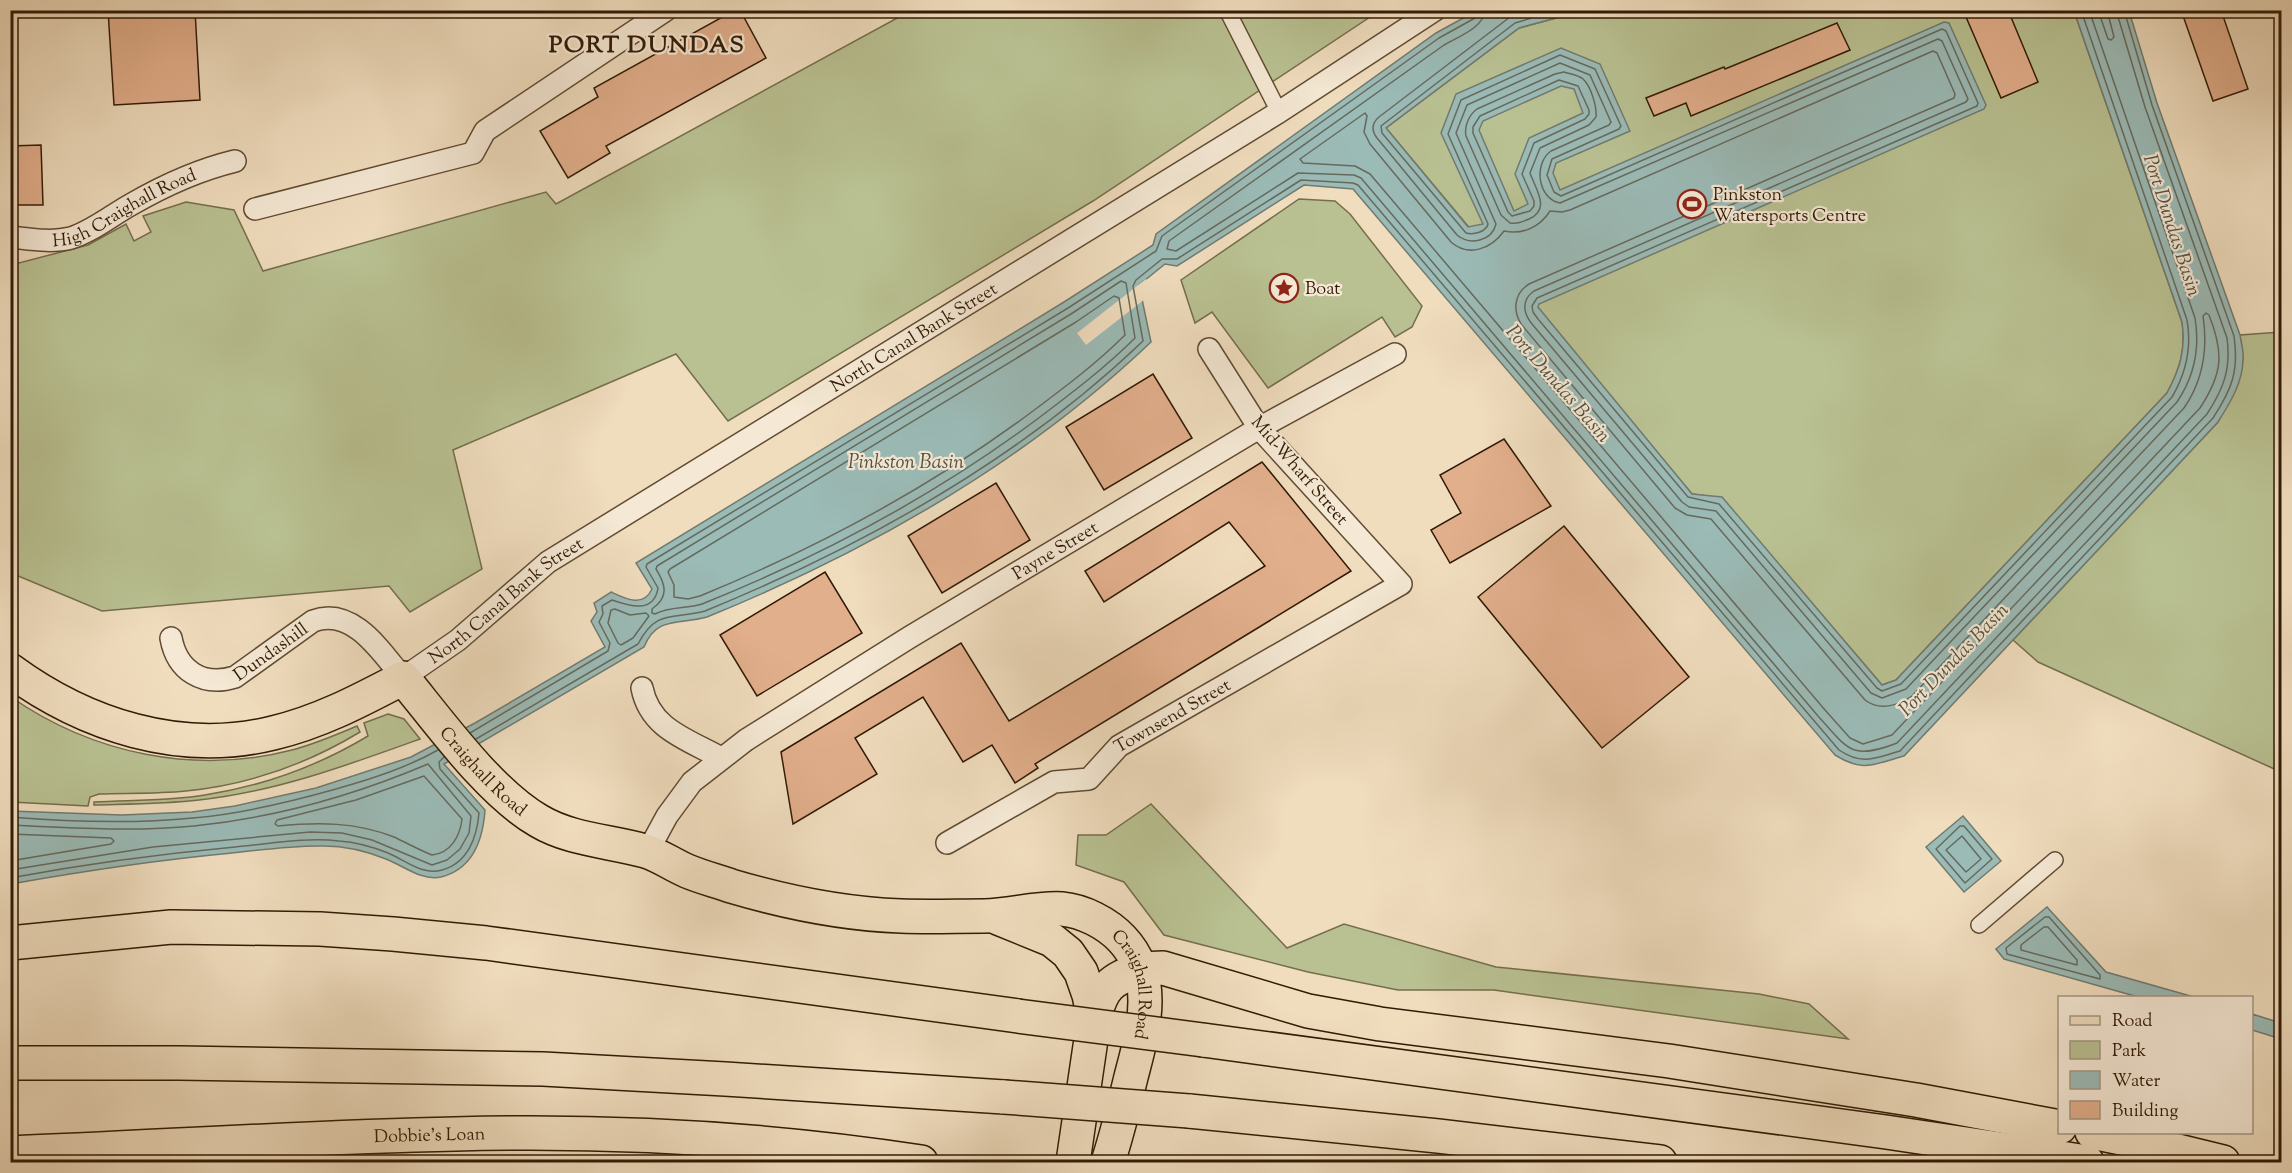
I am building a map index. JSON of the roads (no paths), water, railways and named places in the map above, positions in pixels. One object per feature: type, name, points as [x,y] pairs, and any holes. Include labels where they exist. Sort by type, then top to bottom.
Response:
[{"type":"main road","points":[[10,670],[46,694],[96,719],[144,734],[185,739],[254,737],[288,729],[342,710],[403,678]]},
{"type":"main road","name":"Craighall Road","points":[[403,678],[469,758],[504,795],[524,812],[555,829],[648,851],[688,871],[730,885],[771,897],[817,906],[898,916],[993,916],[1062,909],[1086,915],[1103,924],[1121,938],[1134,955],[1152,968],[1144,987],[1145,1021],[1108,1162]]},
{"type":"main road","name":"Craighall Road","points":[[993,916],[1052,940],[1068,953],[1081,972],[1095,1019],[1073,1162]]},
{"type":"main road","points":[[10,943],[171,927],[298,928],[486,943],[1863,1129],[2087,1162]]},
{"type":"main road","points":[[1095,1019],[1099,998],[1104,991],[1127,974],[1152,968],[1308,1011],[1380,1024],[1669,1061],[1916,1100],[2058,1126]]},
{"type":"main road","points":[[10,1064],[179,1063],[543,1070],[725,1078],[1189,1112],[1438,1136],[1660,1162]]},
{"type":"main road","name":"Dobbie's Loan","points":[[10,1153],[457,1134],[648,1137],[921,1162]]},
{"type":"main road","points":[[2102,1134],[2223,1162]]},
{"type":"street","points":[[255,209],[472,153],[485,131],[666,10]]},
{"type":"street","points":[[1227,10],[1279,112]]},
{"type":"street","name":"North Canal Bank Street","points":[[403,678],[458,640],[548,562],[1279,112],[1435,10]]},
{"type":"street","name":"High Craighall Road","points":[[10,237],[41,240],[70,238],[183,177],[205,168],[235,161]]},
{"type":"street","name":"Mid-Wharf Street","points":[[1209,349],[1259,428],[1401,584]]},
{"type":"street","name":"Payne Street","points":[[648,851],[681,796],[692,782],[720,758],[910,637],[1259,428],[1395,354]]},
{"type":"street","name":"Townsend Street","points":[[947,843],[1054,782],[1089,779],[1119,746],[1401,584]]},
{"type":"street","name":"Dundashill","points":[[171,638],[177,657],[185,667],[197,676],[210,681],[223,681],[235,677],[313,621],[326,618],[360,628],[403,678]]},
{"type":"street","points":[[642,688],[645,703],[651,713],[669,730],[720,758]]},
{"type":"street","points":[[1979,925],[2055,860]]},
{"type":"water","points":[[1476,11],[1582,11],[1519,28],[1386,128],[1468,227],[1483,224],[1441,133],[1456,94],[1561,48],[1600,64],[1630,131],[1556,163],[1553,173],[1560,190],[1944,22],[1949,23],[1986,105],[1984,109],[1539,304],[1538,307],[1692,494],[1722,497],[1882,685],[1896,680],[2167,393],[2179,367],[2183,341],[2182,322],[2074,11],[2129,11],[2157,103],[2240,335],[2243,353],[2242,368],[2235,392],[2218,422],[1904,756],[1877,764],[1854,764],[1835,755],[1353,189],[1304,185],[1177,266],[1165,264],[1139,285],[1151,342],[1102,386],[997,465],[885,533],[827,563],[707,617],[663,626],[649,637],[644,647],[444,764],[485,810],[479,842],[468,860],[452,873],[441,877],[426,877],[363,851],[312,846],[149,862],[11,884],[10,811],[122,815],[192,812],[235,806],[316,788],[411,757],[475,723],[605,647],[591,621],[597,612],[594,603],[611,592],[634,600],[648,595],[652,589],[636,563],[1064,302],[1153,245],[1156,234],[1436,33]],"holes":[[[1561,86],[1574,89],[1583,113],[1529,138],[1515,174],[1528,204],[1514,211],[1479,130],[1483,121]]]},
{"type":"water","points":[[1963,816],[2001,861],[1964,892],[1926,847]]},
{"type":"water","points":[[2047,907],[2106,972],[2190,996],[2134,996],[2004,959],[1996,949]]},
{"type":"water","points":[[2253,1014],[2281,1023],[2281,1039],[2253,1030]]},
{"type":"place","name":"Pinkston Watersports Centre","points":[[1692,204]]},
{"type":"place","name":"Boat","points":[[1284,288]]},
{"type":"district","name":"PORT DUNDAS","points":[[647,44]]},
{"type":"water label","name":"Port Dundas Basin","points":[[2173,225]]},
{"type":"water label","name":"Port Dundas Basin","points":[[1559,383]]},
{"type":"water label","name":"Pinkston Basin","points":[[906,461]]},
{"type":"water label","name":"Port Dundas Basin","points":[[1953,659]]}]
